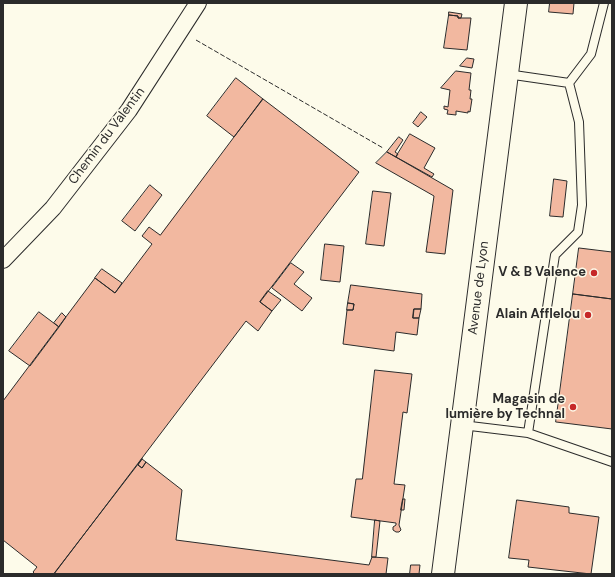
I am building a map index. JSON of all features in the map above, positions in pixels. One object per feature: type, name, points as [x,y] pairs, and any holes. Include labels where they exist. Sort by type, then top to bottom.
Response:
[{"type":"main road","name":"Avenue de Lyon","points":[[443,574],[516,3]]},
{"type":"street","name":"Chemin du Valentin","points":[[3,260],[53,208],[129,110],[198,3]]},
{"type":"lane","points":[[569,82],[590,54],[604,3]]},
{"type":"lane","points":[[506,74],[569,82]]},
{"type":"lane","points":[[528,433],[555,255],[578,232],[582,205],[579,122],[569,82]]},
{"type":"lane","points":[[462,425],[528,433],[612,462]]},
{"type":"building","points":[[550,3],[574,3],[573,14],[549,12]]},
{"type":"building","points":[[449,12],[462,14],[461,18],[458,18],[458,16],[449,15]]},
{"type":"building","points":[[449,15],[458,16],[458,18],[471,18],[467,50],[444,48]]},
{"type":"building","points":[[467,58],[474,59],[472,68],[460,66]]},
{"type":"building","points":[[456,71],[471,73],[469,90],[471,90],[470,99],[472,99],[470,112],[456,111],[456,115],[447,114],[448,110],[444,109],[444,106],[448,107],[450,90],[441,88]]},
{"type":"building","points":[[236,78],[263,99],[234,137],[207,116]]},
{"type":"building","points":[[263,99],[359,172],[260,302],[272,311],[258,331],[246,321],[54,574],[35,574],[33,572],[37,567],[3,540],[3,401],[95,278],[115,293],[152,244],[142,236],[149,227],[160,235]]},
{"type":"building","points":[[421,112],[427,117],[418,127],[413,123]]},
{"type":"building","points":[[410,134],[435,148],[424,168],[434,174],[432,177],[396,157]]},
{"type":"building","points":[[399,137],[403,140],[395,152],[398,154],[396,157],[387,152]]},
{"type":"building","points":[[387,152],[453,190],[445,254],[426,252],[434,196],[376,163]]},
{"type":"building","points":[[554,179],[567,181],[563,217],[550,216]]},
{"type":"building","points":[[150,185],[162,195],[135,231],[122,221]]},
{"type":"building","points":[[373,191],[391,193],[384,246],[366,244]]},
{"type":"building","points":[[325,244],[344,246],[340,282],[321,280]]},
{"type":"building","name":"V & B Valence","points":[[579,248],[612,252],[612,299],[573,294]]},
{"type":"building","points":[[291,263],[304,272],[294,284],[312,298],[302,311],[272,288]]},
{"type":"building","points":[[102,269],[122,283],[115,293],[95,278]]},
{"type":"building","points":[[351,285],[422,294],[421,309],[414,309],[413,318],[419,318],[417,335],[396,332],[394,351],[343,344],[347,310],[353,310],[354,304],[348,303]]},
{"type":"building","points":[[268,291],[281,300],[272,311],[260,302]]},
{"type":"building","points":[[573,294],[612,299],[612,429],[556,422]]},
{"type":"building","points":[[348,303],[354,304],[353,310],[347,310]]},
{"type":"building","points":[[414,309],[421,309],[419,318],[413,318]]},
{"type":"building","points":[[39,312],[59,327],[30,366],[9,351]]},
{"type":"building","points":[[62,313],[66,317],[59,327],[54,323]]},
{"type":"building","points":[[375,370],[412,374],[407,413],[403,412],[394,484],[405,485],[399,525],[401,530],[399,532],[393,530],[396,523],[351,517],[356,479],[362,479]]},
{"type":"building","points":[[142,459],[138,465],[142,468],[146,462],[182,490],[176,540],[369,565],[372,557],[388,558],[386,574],[54,574]]},
{"type":"building","points":[[142,459],[146,462],[142,468],[138,465]]},
{"type":"building","points":[[403,499],[405,499],[404,510],[401,510]]},
{"type":"building","points":[[517,500],[569,507],[569,513],[599,517],[591,574],[528,567],[529,560],[509,558]]},
{"type":"building","points":[[375,520],[380,521],[376,557],[372,557]]},
{"type":"building","points":[[411,565],[420,565],[419,574],[410,574]]},
{"type":"fence","points":[[196,40],[383,148]]},
{"type":"place","name":"V & B Valence","points":[[594,273]]},
{"type":"place","name":"Alain Afflelou","points":[[588,315]]},
{"type":"place","name":"Magasin de lumière by Technal","points":[[573,407]]}]
